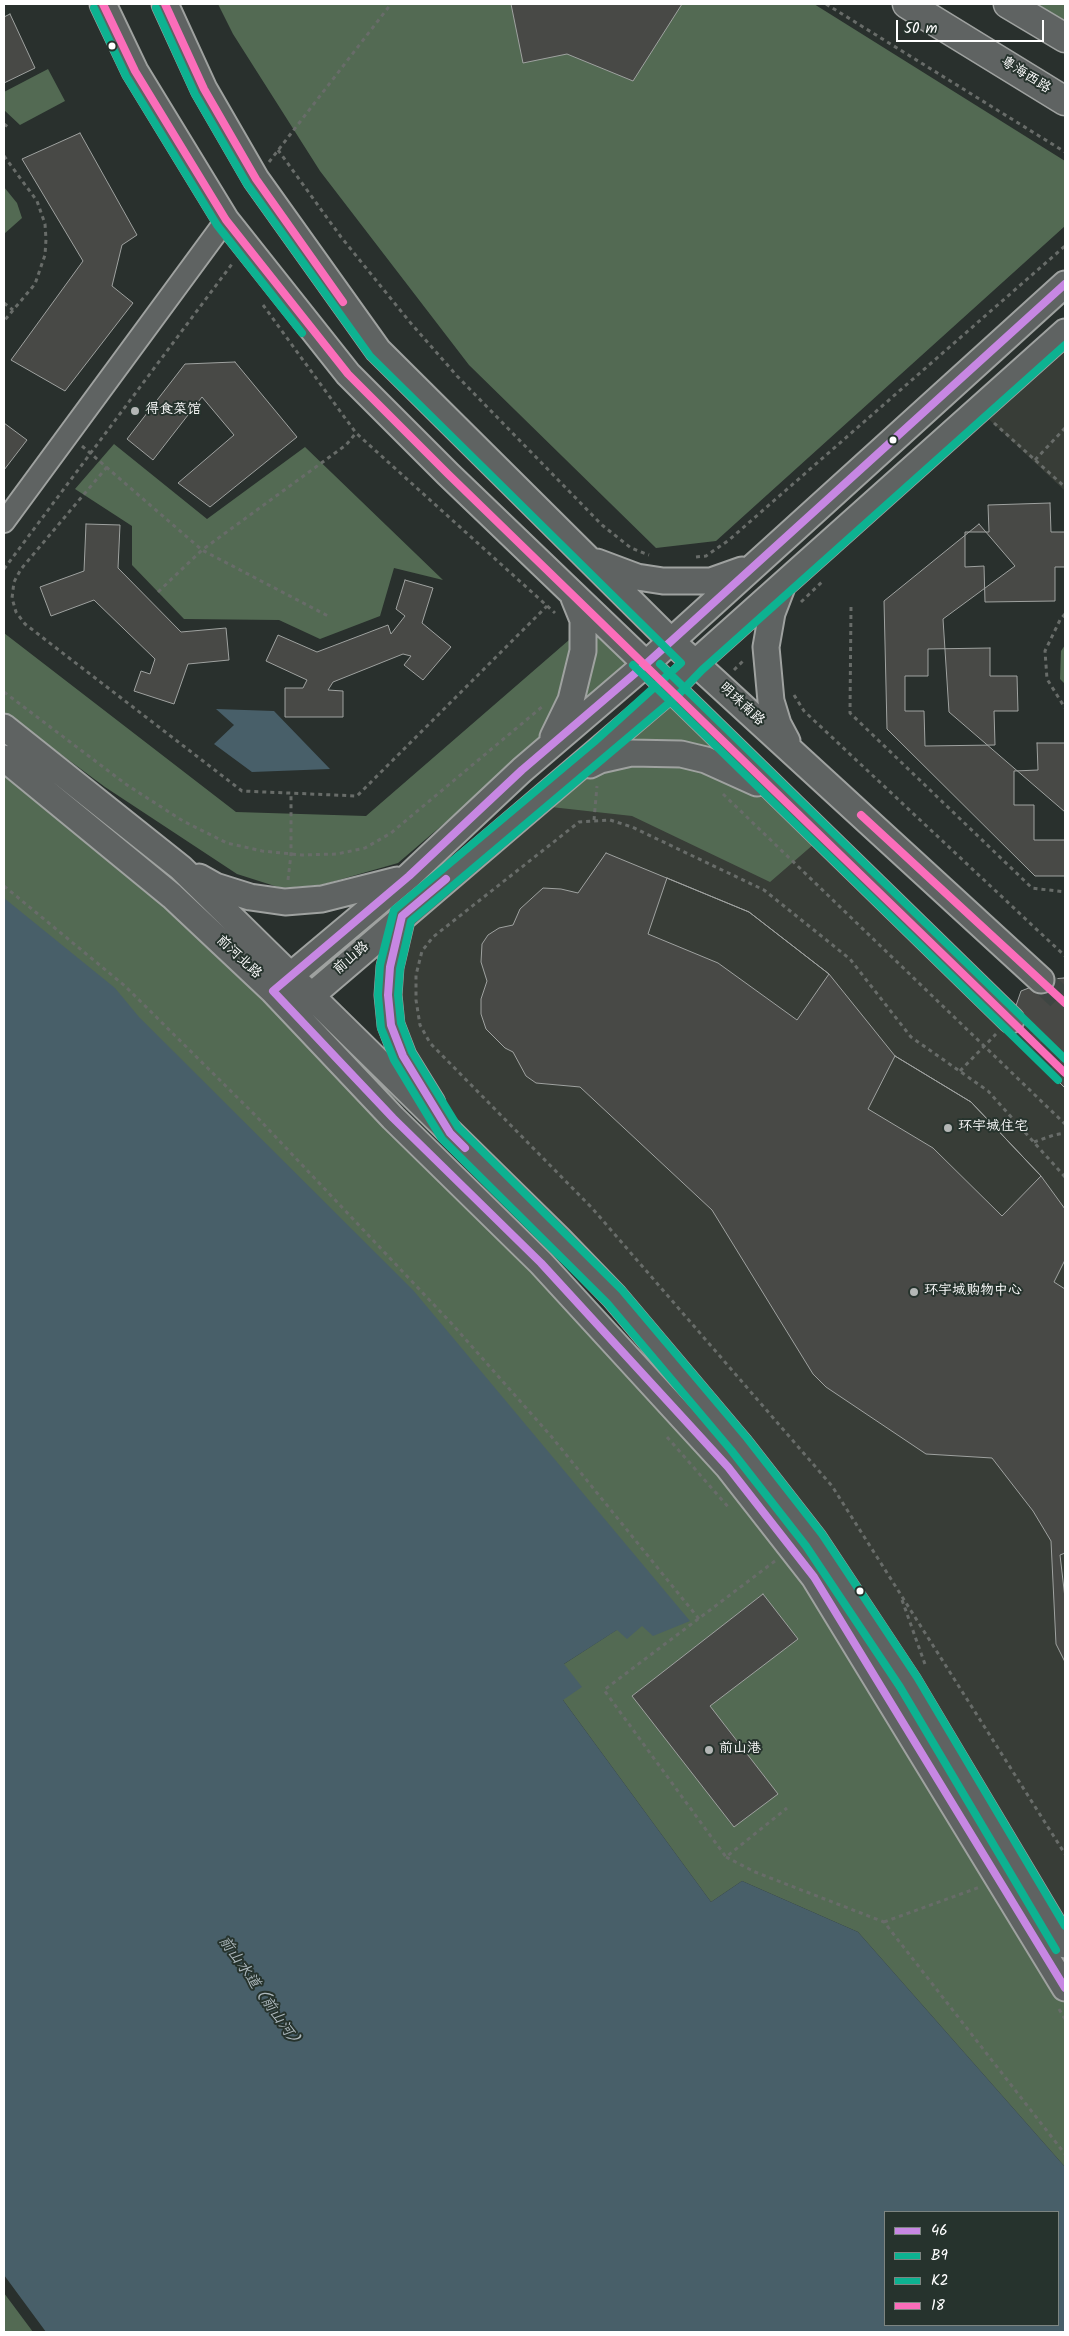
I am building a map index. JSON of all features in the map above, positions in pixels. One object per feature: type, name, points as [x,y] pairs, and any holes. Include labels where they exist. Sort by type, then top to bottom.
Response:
[{"type":"highway","name":"粤海西路","points":[[907,4],[1065,101]]},
{"type":"highway","points":[[1008,4],[1065,38]]},
{"type":"main road","points":[[103,4],[135,70],[220,229],[348,374],[1010,1020]]},
{"type":"main road","name":"明珠南路","points":[[165,4],[204,89],[256,179],[378,350],[670,640],[1041,980]]},
{"type":"main road","name":"前山路","points":[[282,983],[409,876],[543,752],[646,664],[670,640],[1065,284]]},
{"type":"main road","name":"前山路","points":[[301,1004],[670,689],[695,663],[783,584],[990,420],[1065,332]]},
{"type":"main road","points":[[348,374],[378,350]]},
{"type":"main road","points":[[582,553],[600,563],[637,577],[679,581],[710,581],[730,576],[759,560]]},
{"type":"main road","points":[[783,584],[768,630],[766,647],[767,673],[771,701],[778,724],[796,756]]},
{"type":"main road","points":[[543,752],[554,735],[571,700],[583,652],[583,620],[578,604],[565,586]]},
{"type":"main road","name":"前河北路","points":[[4,726],[181,868],[301,1004],[394,1118],[541,1263],[728,1467],[783,1560],[814,1577],[1060,1995]]},
{"type":"main road","points":[[570,776],[600,760],[631,753],[681,754],[706,760],[732,770],[784,800]]},
{"type":"main road","name":"前河北路","points":[[4,758],[172,896],[282,983]]},
{"type":"main road","points":[[181,868],[215,886],[250,897],[285,902],[322,899],[353,893],[409,876]]},
{"type":"main road","points":[[402,916],[390,967],[388,995],[391,1025],[404,1056],[450,1133]]},
{"type":"main road","name":"前河北路","points":[[301,1004],[450,1133],[614,1296],[739,1444],[814,1540],[908,1682],[1065,1945]]},
{"type":"street","points":[[4,522],[220,229]]},
{"type":"path","points":[[256,179],[391,4]]},
{"type":"path","points":[[826,4],[1065,152]]},
{"type":"path","points":[[4,124],[8,127]]},
{"type":"path","points":[[278,150],[347,245],[457,376],[602,525],[631,548],[653,556]]},
{"type":"path","points":[[4,156],[37,201],[45,224],[46,239],[45,256],[34,284],[4,321]]},
{"type":"path","points":[[220,229],[232,264],[238,272]]},
{"type":"path","points":[[692,558],[706,556],[729,540],[1065,246]]},
{"type":"path","points":[[4,569],[232,264]]},
{"type":"path","points":[[4,303],[14,310]]},
{"type":"path","points":[[262,304],[356,433],[560,618]]},
{"type":"path","points":[[990,420],[1065,487]]},
{"type":"path","points":[[1035,460],[1065,428]]},
{"type":"path","points":[[158,592],[202,550],[346,445],[356,433]]},
{"type":"path","points":[[69,434],[202,550],[328,616]]},
{"type":"path","points":[[106,467],[22,569],[14,582],[12,598],[16,612],[25,624],[242,791],[357,796],[548,606]]},
{"type":"path","points":[[795,610],[800,602],[829,575]]},
{"type":"path","points":[[851,607],[850,713],[1032,888],[1065,892]]},
{"type":"path","points":[[1065,614],[1060,620],[1045,651],[1047,678],[1065,708]]},
{"type":"path","points":[[4,692],[127,785],[183,821],[227,843],[262,851],[291,854],[337,854],[365,848],[391,833],[547,702]]},
{"type":"path","points":[[792,692],[804,711],[1065,956]]},
{"type":"path","points":[[719,790],[1065,1124]]},
{"type":"path","points":[[285,902],[291,854],[291,793]]},
{"type":"path","points":[[1065,1177],[988,1090],[911,1037],[850,959],[764,890],[632,827],[610,820],[579,822],[433,937],[422,951],[416,975],[416,1000],[420,1025],[430,1043],[592,1208],[832,1486],[1065,1854]]},
{"type":"path","points":[[4,886],[125,986],[255,1115],[453,1325],[551,1436],[699,1619]]},
{"type":"path","points":[[960,1071],[1010,1020]]},
{"type":"path","points":[[1034,1142],[1054,1134],[1065,1133]]},
{"type":"path","points":[[665,1434],[736,1516]]},
{"type":"path","points":[[769,1553],[783,1560],[699,1619],[604,1690],[726,1857],[754,1872],[884,1922],[1065,2154]]},
{"type":"path","points":[[726,1857],[787,1808]]},
{"type":"path","points":[[884,1922],[983,1886],[978,1878]]},
{"type":"path","points":[[1060,1995],[1065,2019]]},
{"type":"shaded area","points":[[1065,333],[1065,491],[979,410]]},
{"type":"shaded area","points":[[670,690],[1065,1073],[1065,1945],[814,1539],[614,1296],[450,1133],[392,1025],[403,916]]},
{"type":"green space","points":[[218,4],[814,4],[1065,161],[1065,226],[716,541],[656,548],[469,365],[320,171],[233,34]]},
{"type":"green space","points":[[1024,4],[1065,4],[1065,29]]},
{"type":"green space","points":[[48,69],[65,101],[20,125],[4,110],[4,92]]},
{"type":"green space","points":[[4,187],[17,203],[22,218],[4,234]]},
{"type":"green space","points":[[114,444],[207,519],[305,447],[443,580],[394,568],[380,616],[320,639],[279,620],[184,619],[132,565],[132,526],[75,489]]},
{"type":"green space","points":[[584,627],[631,663],[398,863],[321,885],[281,888],[237,874],[105,787],[4,712],[4,633],[236,812],[366,816]]},
{"type":"green space","points":[[1065,645],[1065,684],[1060,679],[1061,651]]},
{"type":"green space","points":[[670,703],[814,844],[770,882],[632,816],[551,807]]},
{"type":"green space","points":[[4,749],[191,892],[343,1041],[764,1513],[1065,2001],[1065,2167],[858,1932],[742,1881],[711,1902],[563,1700],[564,1664],[618,1629],[627,1638],[4,909]]},
{"type":"green space","points":[[4,2293],[33,2332],[4,2332]]},
{"type":"water","points":[[216,709],[274,711],[330,769],[252,772],[214,744],[234,725]]},
{"type":"water","name":"前山水道 (前山河)","points":[[4,898],[115,988],[139,1017],[413,1290],[690,1621],[653,1636],[642,1626],[627,1639],[617,1630],[564,1664],[582,1687],[563,1700],[711,1902],[742,1881],[858,1932],[1065,2167],[1065,2332],[46,2332],[4,2275]]},
{"type":"building","points":[[511,4],[682,4],[633,81],[567,54],[523,63]]},
{"type":"building","points":[[10,14],[35,68],[4,83],[4,17]]},
{"type":"building","points":[[80,133],[137,235],[122,245],[112,286],[133,303],[65,391],[11,360],[83,261],[22,159]]},
{"type":"building","points":[[235,362],[297,437],[210,507],[178,483],[234,435],[202,397],[153,460],[127,439],[185,364]]},
{"type":"building","points":[[4,423],[27,440],[4,470]]},
{"type":"building","points":[[1050,503],[1051,532],[1065,532],[1065,567],[1055,567],[1055,601],[985,602],[984,566],[965,567],[965,532],[989,532],[988,505]]},
{"type":"building","points":[[86,524],[120,525],[118,568],[181,632],[226,628],[229,660],[188,664],[174,704],[134,691],[141,671],[150,674],[155,659],[94,600],[51,616],[40,587],[84,571]]},
{"type":"building","points":[[979,524],[1015,566],[943,619],[949,712],[1065,812],[1065,876],[1035,876],[887,729],[884,601]]},
{"type":"building","points":[[405,580],[433,588],[422,623],[451,647],[423,680],[404,665],[411,656],[403,654],[333,682],[328,690],[343,691],[343,717],[285,717],[285,688],[303,688],[307,680],[266,661],[278,635],[317,652],[388,625],[391,634],[405,616],[396,609]]},
{"type":"building","points":[[990,648],[990,676],[1017,676],[1018,711],[994,711],[995,745],[925,746],[924,711],[905,711],[905,676],[928,676],[928,649]]},
{"type":"building","points":[[1037,743],[1065,743],[1065,840],[1034,840],[1034,805],[1014,805],[1014,771],[1038,770]]},
{"type":"building","name":"环宇城购物中心","points":[[606,853],[749,912],[829,974],[895,1056],[971,1102],[1041,1176],[1065,1209],[1065,1662],[1056,1644],[1051,1541],[1033,1511],[992,1458],[926,1454],[826,1387],[813,1374],[712,1210],[580,1087],[536,1083],[526,1076],[513,1052],[505,1048],[486,1029],[481,1014],[481,999],[487,981],[481,962],[482,944],[488,935],[499,928],[513,925],[520,909],[543,888],[561,889],[578,893]]},
{"type":"building","points":[[667,878],[749,912],[829,974],[797,1020],[718,963],[648,934]]},
{"type":"building","points":[[1065,978],[1065,1088],[1015,1038],[1009,1026],[1021,991],[1052,979]]},
{"type":"building","name":"环宇城住宅","points":[[895,1056],[971,1102],[1041,1176],[1002,1216],[933,1148],[868,1109]]},
{"type":"building","points":[[1065,1260],[1065,1289],[1054,1282]]},
{"type":"building","points":[[1065,1553],[1065,1598],[1060,1555]]},
{"type":"building","name":"前山港","points":[[763,1594],[798,1639],[710,1706],[778,1794],[734,1827],[632,1696]]},
{"type":"tunnel","points":[[1041,980],[1065,1003]]},
{"type":"tunnel","points":[[1011,1020],[1065,1073]]},
{"type":"transit line","name":"18","points":[[103,4],[135,71],[226,220],[348,374],[448,474],[1065,1073]]},
{"type":"transit line","name":"18","points":[[165,4],[204,89],[256,179],[343,302]]},
{"type":"transit line","name":"B9","points":[[94,8],[126,76],[217,225],[302,333]]},
{"type":"transit line","name":"B9","points":[[156,8],[195,94],[247,184],[370,356],[681,663],[594,742],[394,910],[380,965],[378,995],[381,1028],[394,1060],[442,1139],[607,1303],[731,1450],[806,1546],[900,1687],[1056,1950]]},
{"type":"transit line","name":"46","points":[[1065,284],[646,664],[522,770],[409,876],[273,991],[393,1118],[541,1263],[728,1467],[814,1577],[1065,1988]]},
{"type":"transit line","name":"K2","points":[[1065,345],[702,670],[676,697],[411,921],[400,969],[398,995],[401,1023],[412,1052],[458,1127],[622,1290],[747,1438],[822,1534],[917,1677],[1065,1926]]},
{"type":"transit line","name":"K2","points":[[660,664],[1065,1059]]},
{"type":"transit line","name":"B9","points":[[633,665],[1058,1080]]},
{"type":"transit line","name":"18","points":[[861,815],[1065,1003]]},
{"type":"transit line","name":"46","points":[[446,879],[402,916],[390,967],[388,995],[391,1025],[403,1056],[450,1133],[465,1148]]},
{"type":"place","name":"得食菜馆","points":[[135,411]]},
{"type":"place","name":"环宇城住宅","points":[[948,1128]]},
{"type":"place","name":"环宇城购物中心","points":[[914,1292]]},
{"type":"place","name":"前山港","points":[[709,1750]]}]
